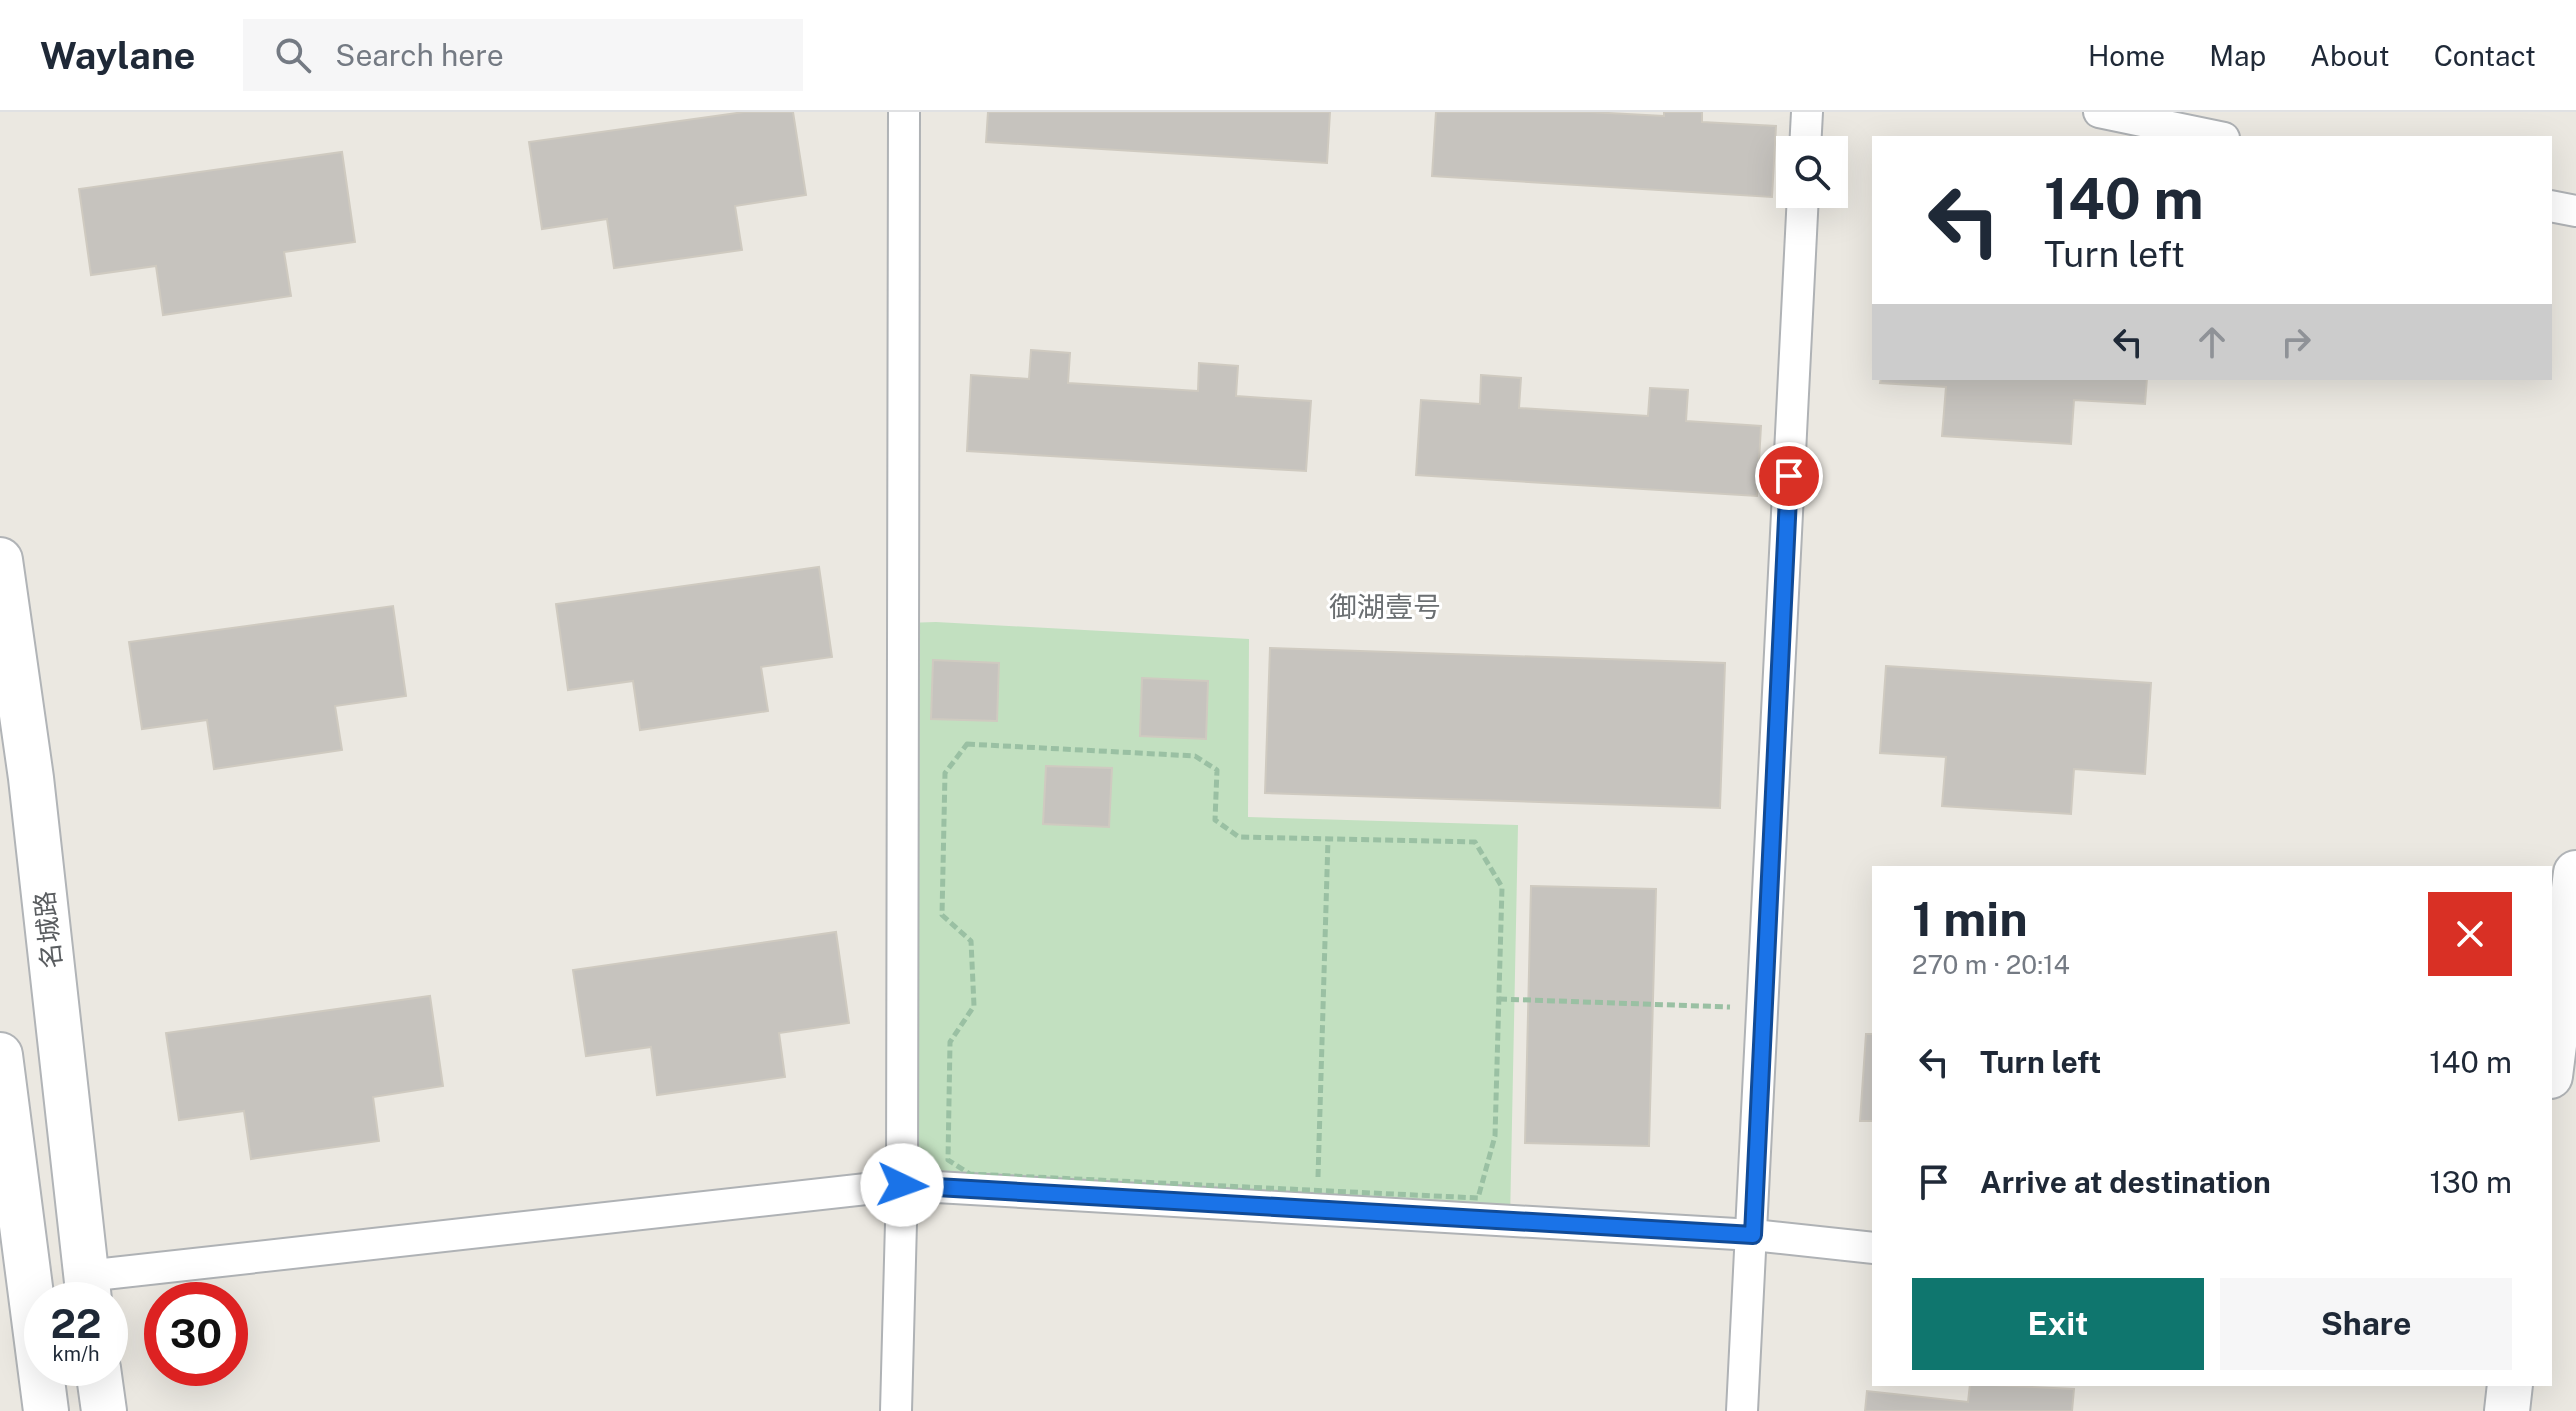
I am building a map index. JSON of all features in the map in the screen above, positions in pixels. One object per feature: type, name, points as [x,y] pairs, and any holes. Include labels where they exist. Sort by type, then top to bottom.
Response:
[{"type":"main road","name":"名城路","points":[[0,560],[31,778],[86,1282]]},
{"type":"main road","points":[[2552,1060],[2576,873]]},
{"type":"main road","points":[[0,1055],[46,1411]]},
{"type":"main road","points":[[101,1386],[104,1411]]},
{"type":"main road","points":[[2507,1411],[2510,1386]]},
{"type":"street","points":[[896,1411],[902,1185],[904,112]]},
{"type":"street","points":[[1806,136],[1807,112]]},
{"type":"street","points":[[2099,112],[2214,136]]},
{"type":"street","points":[[2552,206],[2576,211]]},
{"type":"street","points":[[1742,1411],[1802,208]]},
{"type":"street","points":[[128,1283],[902,1185],[1753,1235],[1872,1248]]},
{"type":"path","points":[[967,744],[1195,756],[1217,770],[1215,820],[1239,837],[1475,842],[1502,887],[1499,999],[1495,1136],[1478,1198],[970,1174],[948,1160],[950,1042],[974,1006],[971,941],[942,915],[945,773],[967,744]]},
{"type":"path","points":[[1318,1190],[1328,839]]},
{"type":"path","points":[[1499,999],[1764,1008]]},
{"type":"green space","points":[[936,622],[1249,639],[1248,817],[1518,825],[1510,1221],[902,1185],[903,623]]},
{"type":"building","points":[[744,112],[793,112],[806,195],[735,206],[742,250],[614,268],[607,219],[542,229],[529,142]]},
{"type":"building","points":[[988,112],[1330,112],[1327,163],[986,142]]},
{"type":"building","points":[[1436,112],[1590,112],[1664,116],[1664,112],[1702,112],[1702,122],[1776,126],[1772,197],[1432,176]]},
{"type":"building","points":[[342,152],[355,242],[284,252],[291,296],[163,315],[156,266],[91,275],[79,189]]},
{"type":"building","points":[[1031,350],[1070,353],[1068,383],[1198,391],[1199,363],[1238,366],[1236,396],[1311,401],[1306,471],[967,451],[971,375],[1029,379]]},
{"type":"building","points":[[1481,375],[1521,378],[1519,408],[1648,416],[1650,388],[1688,390],[1686,421],[1761,426],[1757,496],[1416,475],[1421,400],[1480,404]]},
{"type":"building","points":[[1881,380],[2147,380],[2145,404],[2074,400],[2071,444],[1942,436],[1946,387],[1880,383]]},
{"type":"building","points":[[819,567],[832,657],[761,667],[768,711],[640,730],[633,681],[568,690],[556,604]]},
{"type":"building","points":[[393,606],[406,696],[335,706],[342,750],[214,769],[207,720],[142,729],[129,642]]},
{"type":"building","points":[[1270,648],[1725,663],[1720,808],[1265,793]]},
{"type":"building","points":[[933,660],[999,663],[997,721],[931,719]]},
{"type":"building","points":[[1886,666],[2151,683],[2145,774],[2074,769],[2071,814],[1942,806],[1946,757],[1880,753]]},
{"type":"building","points":[[1142,678],[1208,681],[1206,739],[1140,736]]},
{"type":"building","points":[[1046,766],[1112,768],[1109,827],[1043,824]]},
{"type":"building","points":[[1531,886],[1656,889],[1649,1146],[1525,1143]]},
{"type":"building","points":[[836,932],[849,1023],[779,1033],[785,1077],[657,1095],[651,1047],[586,1056],[573,970]]},
{"type":"building","points":[[430,996],[443,1086],[373,1097],[379,1141],[251,1159],[244,1111],[179,1120],[166,1033]]},
{"type":"building","points":[[1866,1034],[1872,1034],[1872,1121],[1860,1121]]},
{"type":"building","points":[[1970,1386],[2074,1389],[2072,1411],[1865,1411],[1867,1391],[1968,1402]]},
{"type":"district","name":"御湖壹号","points":[[1385,606]]},
{"type":"route","points":[[902,1185],[1753,1235],[1789,476]]}]
